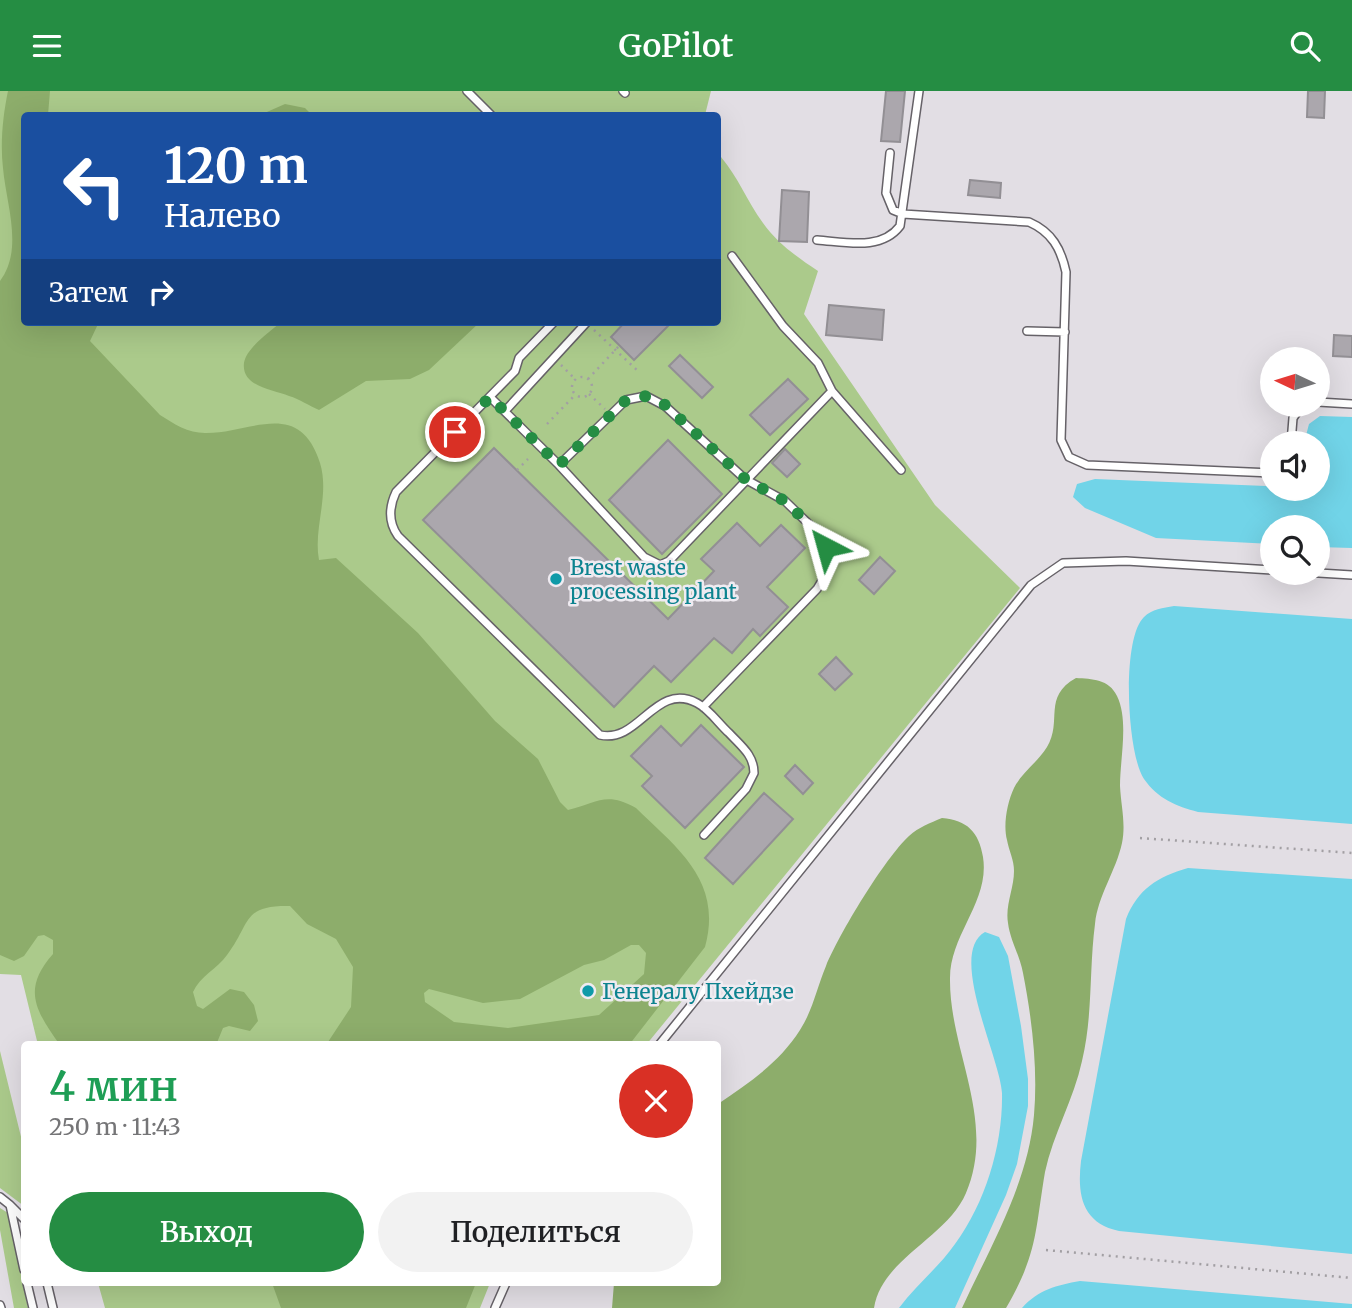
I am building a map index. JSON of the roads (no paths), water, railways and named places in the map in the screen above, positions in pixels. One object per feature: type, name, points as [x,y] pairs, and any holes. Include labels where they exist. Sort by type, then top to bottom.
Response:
[{"type":"lane","points":[[467,91],[488,112]]},
{"type":"lane","points":[[817,240],[885,241],[900,226],[904,214],[919,91]]},
{"type":"lane","points":[[890,153],[887,200],[893,210],[904,214],[1016,220],[1041,227],[1058,246],[1063,258],[1066,288],[1061,440],[1063,450],[1076,463],[1260,472]]},
{"type":"lane","points":[[732,256],[783,326],[817,363],[832,391],[901,470]]},
{"type":"lane","points":[[550,326],[519,358],[515,371],[396,492],[390,515],[394,530],[600,735],[617,737],[624,734],[651,709],[669,700],[688,700],[703,707],[750,756],[754,773],[746,789],[704,835]]},
{"type":"lane","points":[[505,411],[583,326]]},
{"type":"lane","points":[[1027,331],[1065,332]]},
{"type":"lane","points":[[490,397],[559,465],[644,557],[660,565],[669,561],[832,391]]},
{"type":"lane","points":[[559,465],[610,415],[635,396],[657,400],[745,479],[785,501],[814,529],[826,547],[829,569],[817,589],[703,707]]},
{"type":"lane","points":[[1330,403],[1352,404]]},
{"type":"lane","points":[[662,1041],[1031,585],[1063,563],[1126,561],[1260,569]]},
{"type":"lane","points":[[1330,574],[1352,575]]},
{"type":"lane","points":[[0,1197],[21,1216]]},
{"type":"lane","points":[[10,1205],[21,1256]]},
{"type":"lane","points":[[28,1286],[33,1308]]},
{"type":"lane","points":[[48,1286],[53,1308]]},
{"type":"lane","points":[[495,1308],[505,1286]]},
{"type":"water","points":[[1319,417],[1352,417],[1352,548],[1330,547],[1330,515],[1260,515],[1260,543],[1156,538],[1085,508],[1073,497],[1077,484],[1095,479],[1260,486],[1260,501],[1330,501],[1330,431],[1307,431],[1309,424]]},
{"type":"water","points":[[1174,606],[1352,619],[1352,824],[1198,812],[1168,801],[1149,786],[1138,766],[1130,723],[1129,671],[1132,648],[1137,629],[1147,614]]},
{"type":"water","points":[[1188,868],[1352,879],[1352,1254],[1119,1231],[1097,1221],[1085,1206],[1080,1185],[1081,1161],[1126,919],[1136,900],[1150,886]]},
{"type":"water","points":[[985,932],[999,937],[1008,956],[1021,1026],[1028,1079],[1028,1106],[1017,1164],[1006,1195],[955,1308],[899,1308],[949,1252],[966,1228],[984,1191],[996,1152],[1002,1093],[978,1007],[971,961],[975,943]]},
{"type":"water","points":[[1080,1281],[1352,1304],[1352,1308],[1022,1308],[1048,1289]]},
{"type":"place","name":"Brest waste processing plant","points":[[556,579]]},
{"type":"place","name":"Генералу Пхейдзе","points":[[588,991]]}]
